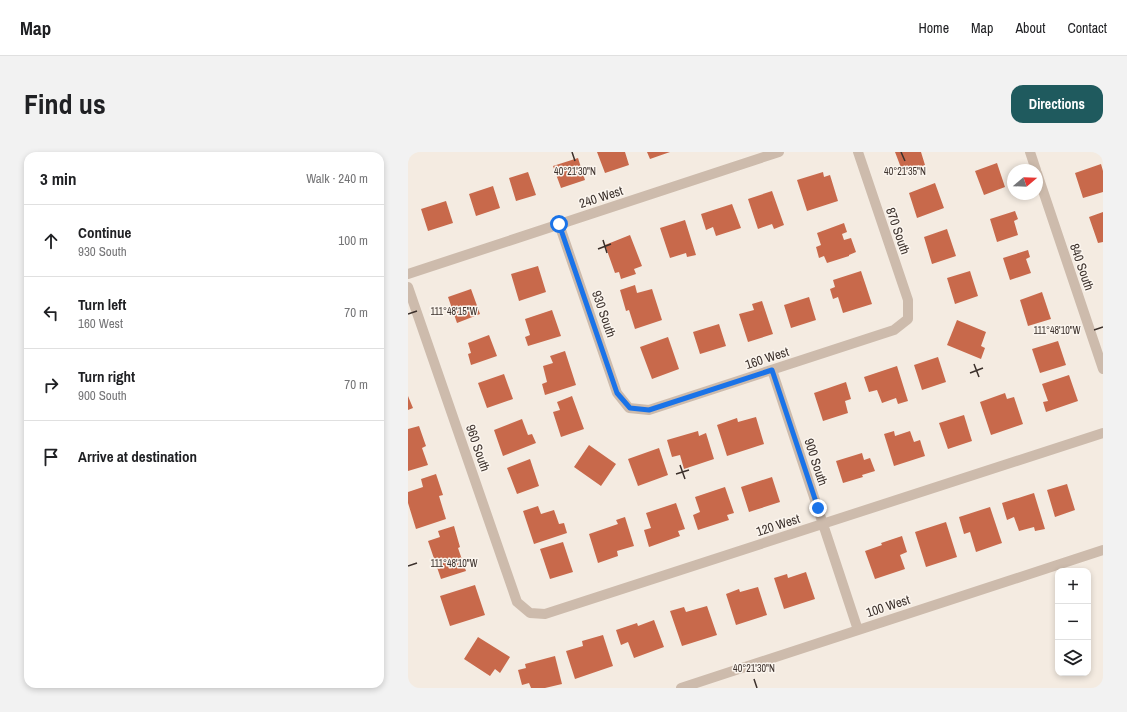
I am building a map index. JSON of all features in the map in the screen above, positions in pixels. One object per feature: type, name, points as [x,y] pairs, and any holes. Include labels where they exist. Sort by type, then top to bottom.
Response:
[{"type":"street","name":"240 West","points":[[408,274],[779,152]]},
{"type":"street","name":"870 South","points":[[858,152],[908,300],[908,319]]},
{"type":"street","points":[[1030,152],[1034,164]]},
{"type":"street","name":"840 South","points":[[1043,191],[1103,369]]},
{"type":"street","name":"930 South","points":[[559,224],[617,393],[630,408]]},
{"type":"street","name":"960 South","points":[[408,288],[517,602],[530,613]]},
{"type":"street","name":"160 West","points":[[630,408],[649,410],[894,330],[908,319]]},
{"type":"street","name":"900 South","points":[[772,370],[858,630]]},
{"type":"street","name":"120 West","points":[[530,613],[545,614],[1103,433]]},
{"type":"street","name":"100 West","points":[[681,688],[1103,550]]},
{"type":"building","points":[[597,152],[625,152],[629,165],[605,173]]},
{"type":"building","points":[[647,152],[670,152],[650,159]]},
{"type":"building","points":[[895,152],[921,152],[925,165],[903,173]]},
{"type":"building","points":[[578,158],[585,180],[561,188],[553,166]]},
{"type":"building","points":[[997,163],[1005,187],[984,195],[975,171]]},
{"type":"building","points":[[1101,164],[1103,171],[1103,192],[1083,198],[1075,173]]},
{"type":"building","points":[[528,172],[536,195],[516,201],[509,178]]},
{"type":"building","points":[[823,172],[824,177],[830,175],[838,201],[807,211],[797,180]]},
{"type":"building","points":[[935,183],[944,208],[917,218],[909,193]]},
{"type":"building","points":[[493,186],[500,208],[476,216],[469,194]]},
{"type":"building","points":[[772,191],[784,225],[774,229],[772,224],[758,229],[748,199]]},
{"type":"building","points":[[446,201],[453,223],[428,231],[421,209]]},
{"type":"building","points":[[732,204],[741,228],[716,236],[713,227],[706,230],[701,214]]},
{"type":"building","points":[[1015,211],[1018,219],[1014,221],[1018,235],[997,242],[990,219]]},
{"type":"building","points":[[1103,212],[1103,242],[1098,243],[1089,217]]},
{"type":"building","points":[[685,220],[696,255],[687,257],[686,253],[670,258],[660,228]]},
{"type":"building","points":[[844,223],[847,232],[842,234],[844,240],[851,238],[856,252],[849,256],[827,263],[824,256],[819,258],[816,247],[821,245],[817,233]]},
{"type":"building","points":[[947,229],[956,256],[932,264],[924,237]]},
{"type":"building","points":[[630,235],[642,266],[634,269],[636,274],[621,279],[619,272],[615,273],[605,245]]},
{"type":"building","points":[[1028,250],[1030,257],[1026,259],[1031,273],[1010,280],[1003,258]]},
{"type":"building","points":[[538,266],[546,292],[519,301],[511,274]]},
{"type":"building","points":[[861,271],[872,304],[843,313],[838,297],[833,299],[830,289],[835,287],[833,280]]},
{"type":"building","points":[[970,271],[978,296],[955,304],[947,278]]},
{"type":"building","points":[[635,285],[637,293],[652,289],[662,320],[635,329],[629,310],[626,311],[620,290]]},
{"type":"building","points":[[471,289],[480,314],[457,323],[448,297]]},
{"type":"building","points":[[1042,292],[1051,319],[1028,326],[1020,300]]},
{"type":"building","points":[[809,297],[816,320],[791,328],[784,305]]},
{"type":"building","points":[[762,301],[773,334],[748,342],[739,314],[754,310],[752,304]]},
{"type":"building","points":[[552,310],[561,336],[528,346],[525,337],[530,335],[525,319]]},
{"type":"building","points":[[957,320],[986,332],[981,346],[985,348],[981,359],[947,345]]},
{"type":"building","points":[[719,324],[726,346],[700,354],[693,332]]},
{"type":"building","points":[[489,335],[497,356],[471,365],[468,354],[471,353],[468,343]]},
{"type":"building","points":[[668,337],[679,369],[652,379],[640,347]]},
{"type":"building","points":[[1058,341],[1066,365],[1040,373],[1032,349]]},
{"type":"building","points":[[565,351],[576,385],[545,395],[542,384],[547,382],[543,366],[553,363],[550,356]]},
{"type":"building","points":[[938,357],[946,382],[922,390],[914,365]]},
{"type":"building","points":[[897,366],[908,401],[898,404],[896,398],[882,403],[877,390],[869,392],[864,377]]},
{"type":"building","points":[[504,374],[513,399],[487,408],[478,383]]},
{"type":"building","points":[[1069,375],[1078,401],[1046,412],[1043,402],[1048,401],[1042,384]]},
{"type":"building","points":[[846,382],[851,399],[845,401],[848,413],[823,421],[814,393]]},
{"type":"building","points":[[1005,393],[1007,399],[1014,397],[1023,424],[991,435],[980,402]]},
{"type":"building","points":[[408,396],[413,408],[408,410]]},
{"type":"building","points":[[572,396],[584,429],[561,437],[553,412],[560,410],[557,402]]},
{"type":"building","points":[[964,415],[972,441],[948,449],[939,423]]},
{"type":"building","points":[[756,417],[764,444],[727,456],[717,425],[737,418],[738,422]]},
{"type":"building","points":[[522,419],[528,435],[532,434],[536,443],[503,456],[494,430]]},
{"type":"building","points":[[419,426],[426,446],[422,448],[428,465],[408,471],[408,429]]},
{"type":"building","points":[[698,431],[699,436],[706,433],[714,459],[684,469],[680,455],[672,457],[667,440]]},
{"type":"building","points":[[894,431],[895,436],[910,431],[914,442],[920,440],[925,456],[894,466],[884,434]]},
{"type":"building","points":[[589,445],[616,464],[601,486],[574,467]]},
{"type":"building","points":[[659,448],[668,475],[638,486],[628,459]]},
{"type":"building","points":[[862,453],[864,460],[870,458],[875,471],[862,475],[863,477],[843,483],[836,461]]},
{"type":"building","points":[[530,459],[539,486],[517,494],[507,468]]},
{"type":"building","points":[[436,474],[443,495],[439,496],[446,519],[416,529],[408,503],[408,492],[423,487],[421,479]]},
{"type":"building","points":[[772,477],[780,502],[749,512],[741,487]]},
{"type":"building","points":[[1067,484],[1075,510],[1055,517],[1047,490]]},
{"type":"building","points":[[725,487],[734,513],[727,515],[729,520],[698,530],[693,515],[700,512],[695,497]]},
{"type":"building","points":[[1034,493],[1045,529],[1035,531],[1034,527],[1019,531],[1014,517],[1007,520],[1002,503]]},
{"type":"building","points":[[676,503],[685,529],[678,531],[680,536],[649,547],[644,530],[651,528],[646,513]]},
{"type":"building","points":[[538,506],[541,514],[554,510],[559,524],[564,523],[567,533],[534,544],[523,511]]},
{"type":"building","points":[[990,507],[1002,543],[976,552],[970,532],[964,534],[959,517]]},
{"type":"building","points":[[625,517],[634,546],[617,551],[618,556],[598,563],[589,534],[618,524],[616,520]]},
{"type":"building","points":[[946,522],[957,557],[926,567],[915,532]]},
{"type":"building","points":[[454,526],[460,547],[458,548],[466,571],[441,579],[428,541],[440,537],[438,531]]},
{"type":"building","points":[[902,536],[907,552],[900,555],[905,569],[875,579],[865,551],[882,545],[881,543]]},
{"type":"building","points":[[563,542],[573,572],[550,579],[540,549]]},
{"type":"building","points":[[806,572],[815,599],[784,609],[774,578],[787,574],[788,578]]},
{"type":"building","points":[[475,585],[485,615],[450,626],[440,596]]},
{"type":"building","points":[[758,587],[767,615],[736,625],[726,594],[739,589],[740,592]]},
{"type":"building","points":[[707,606],[717,635],[682,646],[670,611],[684,607],[686,612]]},
{"type":"building","points":[[654,620],[664,647],[634,658],[628,642],[621,645],[616,630],[637,623],[638,626]]},
{"type":"building","points":[[603,635],[613,666],[575,679],[566,651],[583,646],[582,641]]},
{"type":"building","points":[[478,637],[510,657],[500,673],[495,669],[490,676],[464,659]]},
{"type":"building","points":[[555,656],[562,684],[545,688],[531,688],[529,683],[522,685],[518,670],[526,668],[525,664]]},
{"type":"route","points":[[559,224],[617,393],[630,408],[649,410],[772,370],[818,508]]}]
